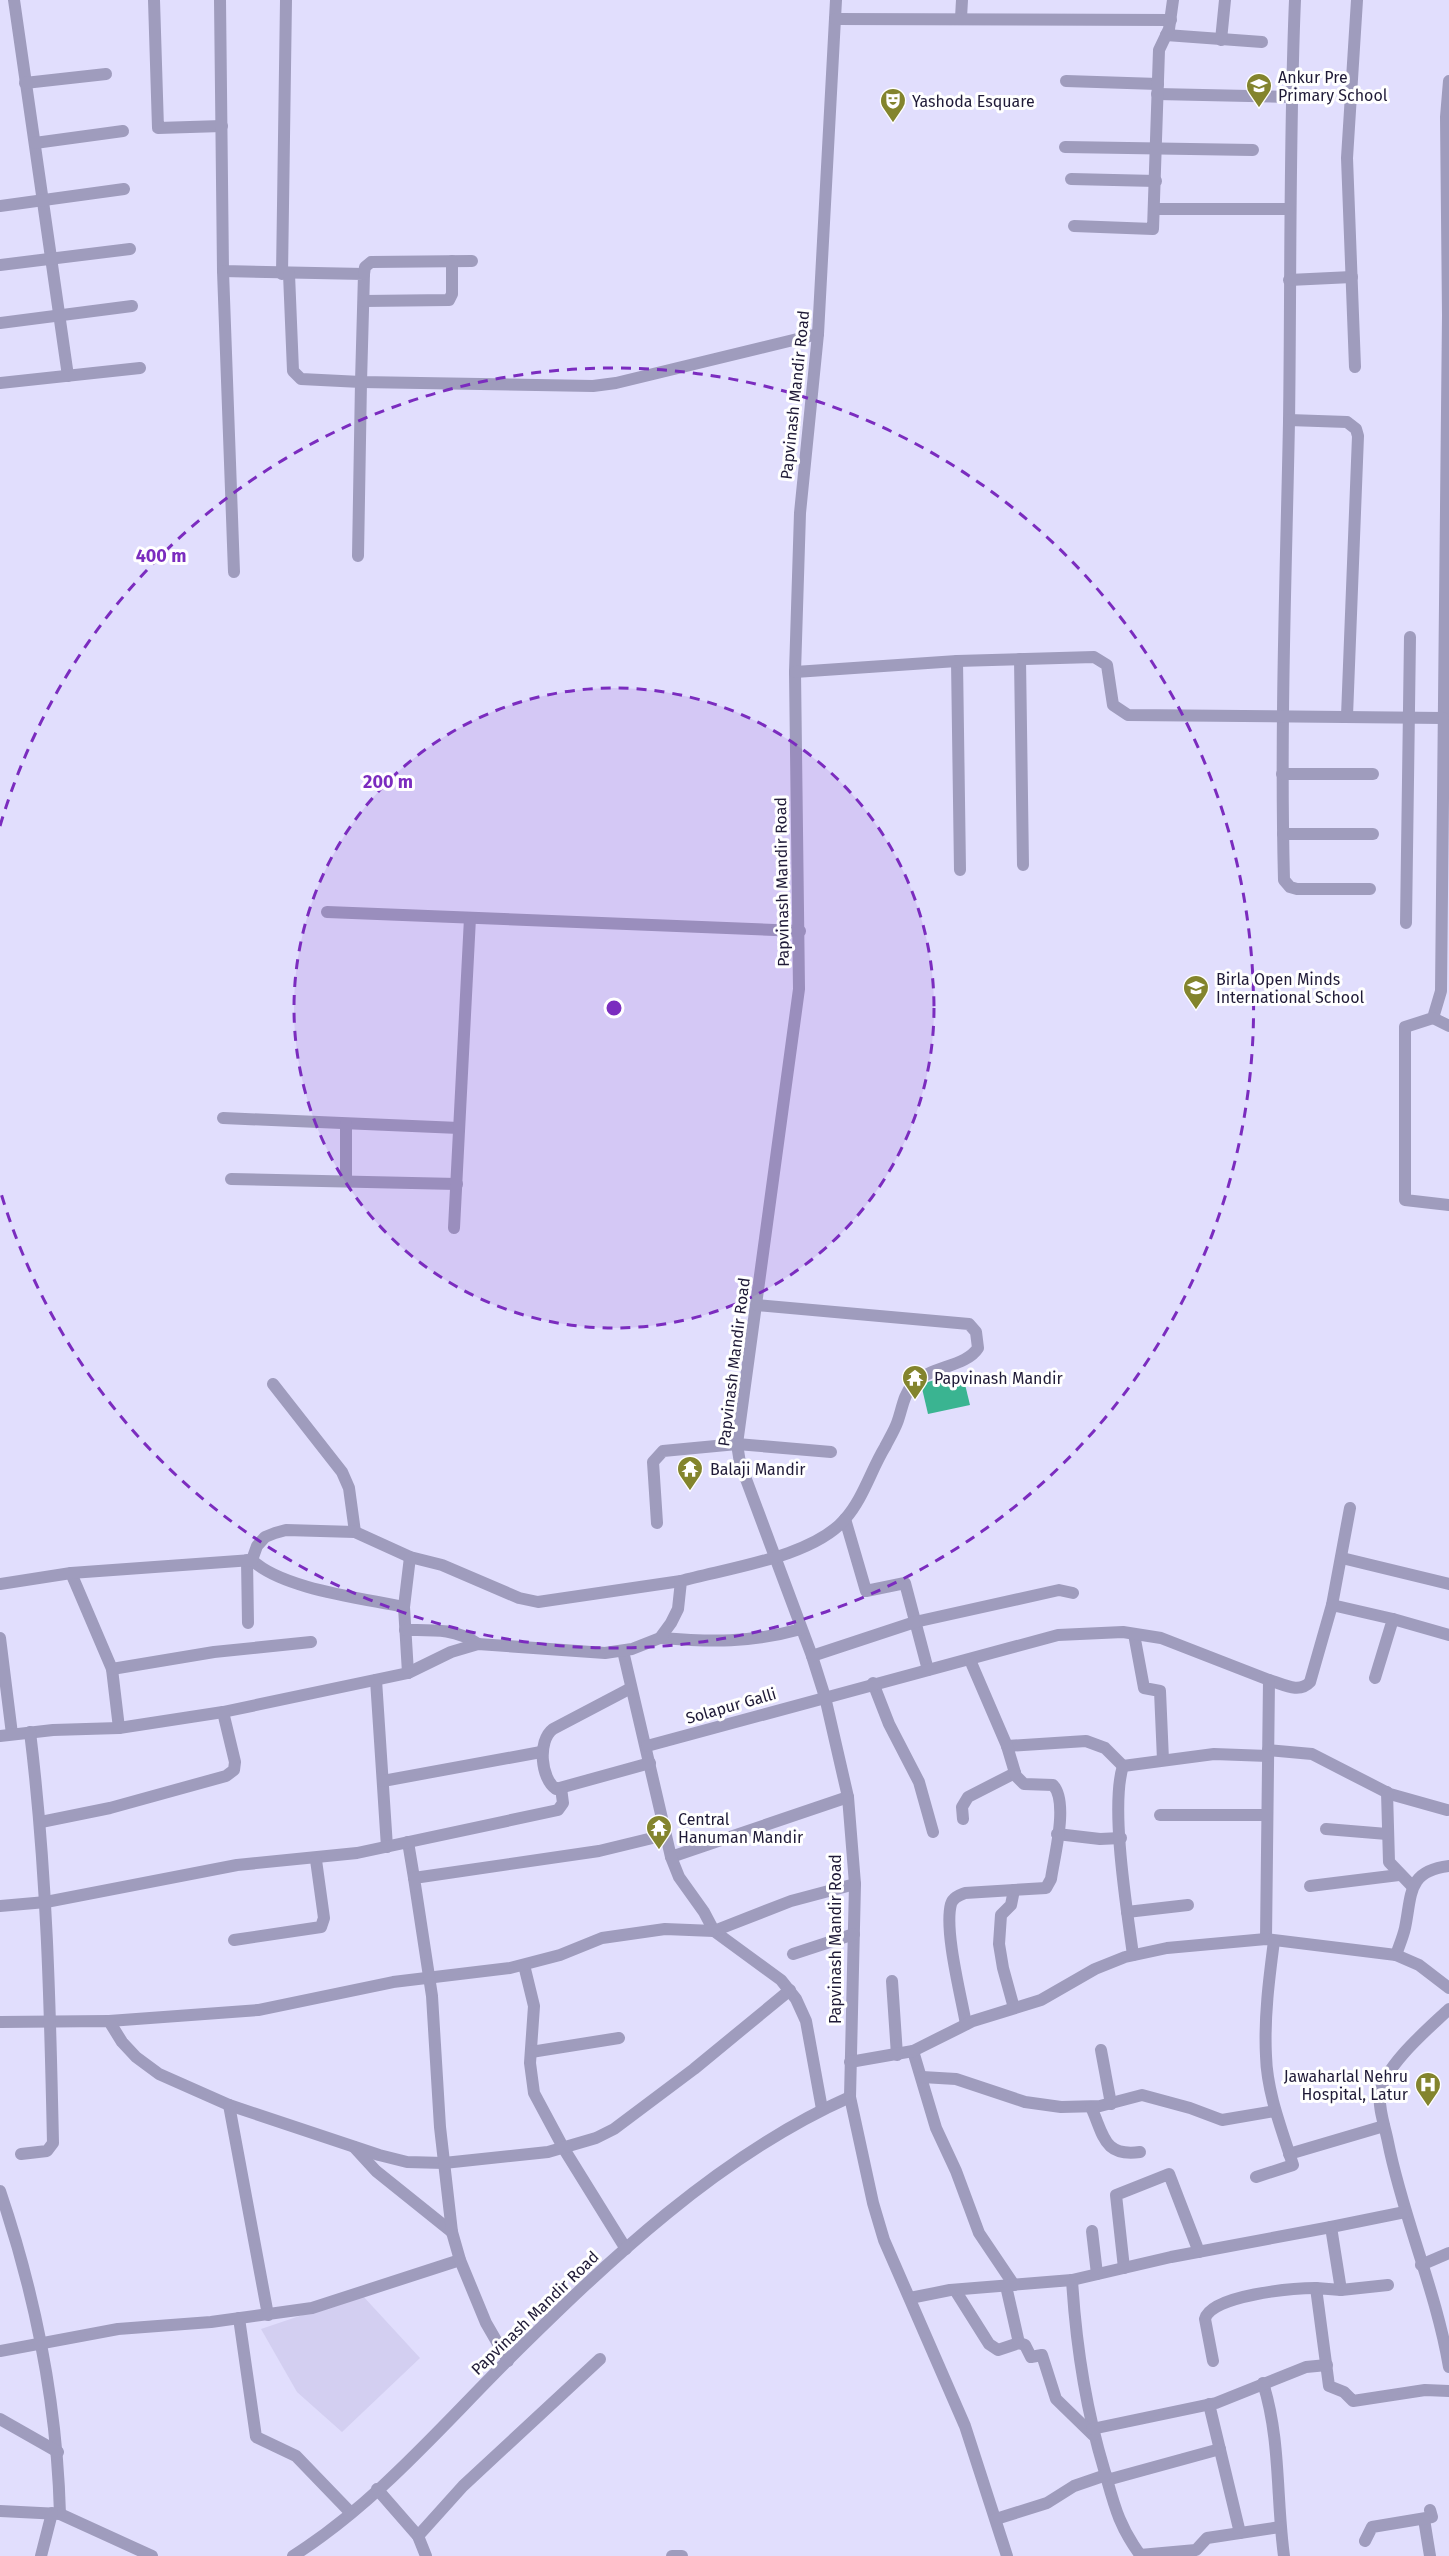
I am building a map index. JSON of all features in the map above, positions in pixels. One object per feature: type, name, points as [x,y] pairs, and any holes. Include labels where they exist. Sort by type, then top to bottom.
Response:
[{"type":"street","points":[[14,0],[68,376]]},
{"type":"street","points":[[154,0],[158,128],[222,126]]},
{"type":"street","points":[[220,0],[223,271],[234,572]]},
{"type":"street","points":[[286,0],[286,274],[293,371],[301,379],[593,386],[615,383],[818,334]]},
{"type":"street","name":"Papvinash Mandir Road","points":[[293,2556],[317,2541],[407,2464],[508,2361],[626,2249],[737,2160],[780,2132],[850,2097],[855,1884],[848,1797],[825,1697],[740,1463],[737,1444],[797,1020],[800,931],[795,672],[800,513],[818,334],[836,0]]},
{"type":"street","points":[[961,18],[962,0]]},
{"type":"street","points":[[1074,226],[1153,229],[1159,50],[1171,20],[1173,0]]},
{"type":"street","points":[[1221,40],[1225,0]]},
{"type":"street","points":[[1295,0],[1289,208],[1289,420],[1282,716],[1284,880],[1290,887],[1370,889]]},
{"type":"street","points":[[1355,368],[1347,158],[1357,0]]},
{"type":"street","points":[[836,19],[1171,20]]},
{"type":"street","points":[[1166,35],[1262,42]]},
{"type":"street","points":[[26,83],[106,74]]},
{"type":"street","points":[[1066,81],[1292,97]]},
{"type":"street","points":[[1433,1018],[1441,991],[1445,808],[1443,718],[1448,414],[1449,81]]},
{"type":"street","points":[[35,143],[123,132]]},
{"type":"street","points":[[1065,147],[1253,150]]},
{"type":"street","points":[[1071,179],[1156,181]]},
{"type":"street","points":[[0,206],[124,189]]},
{"type":"street","points":[[1154,209],[1289,208]]},
{"type":"street","points":[[0,265],[130,249]]},
{"type":"street","points":[[364,301],[449,300],[452,294],[452,261]]},
{"type":"street","points":[[358,556],[365,267],[371,262],[472,261]]},
{"type":"street","points":[[223,271],[364,274]]},
{"type":"street","points":[[1289,280],[1352,277]]},
{"type":"street","points":[[0,323],[132,306]]},
{"type":"street","points":[[0,382],[140,368]]},
{"type":"street","points":[[1289,420],[1347,422],[1356,429],[1358,436],[1347,716]]},
{"type":"street","points":[[1406,923],[1410,637]]},
{"type":"street","points":[[795,672],[957,661],[1094,657],[1107,665],[1113,705],[1128,715],[1443,718]]},
{"type":"street","points":[[1020,659],[1023,865]]},
{"type":"street","points":[[957,661],[960,870]]},
{"type":"street","points":[[1282,774],[1373,774]]},
{"type":"street","points":[[1283,834],[1373,834]]},
{"type":"street","points":[[327,912],[800,931]]},
{"type":"street","points":[[454,1228],[470,918]]},
{"type":"street","points":[[1449,1026],[1433,1018],[1405,1028],[1405,1200],[1449,1205]]},
{"type":"street","points":[[223,1118],[459,1128]]},
{"type":"street","points":[[346,1124],[346,1181]]},
{"type":"street","points":[[231,1179],[457,1184]]},
{"type":"street","points":[[248,1623],[249,1560],[257,1546],[265,1538],[275,1533],[308,1530],[355,1532],[410,1557],[442,1565],[519,1598],[538,1602],[681,1581],[774,1556],[820,1539],[845,1519],[895,1429],[911,1386],[924,1374],[971,1356],[978,1348],[976,1332],[969,1324],[757,1305]]},
{"type":"street","points":[[273,1384],[342,1472],[352,1505],[355,1532]]},
{"type":"street","points":[[657,1523],[653,1462],[657,1456],[670,1449],[737,1444],[831,1452]]},
{"type":"street","name":"Solapur Galli","points":[[647,1746],[873,1683],[970,1660],[1058,1635],[1134,1634],[1161,1638],[1296,1689],[1306,1686],[1310,1682],[1332,1605],[1350,1509]]},
{"type":"street","points":[[845,1519],[866,1591],[905,1583],[928,1670]]},
{"type":"street","points":[[408,1673],[405,1607],[410,1557]]},
{"type":"street","points":[[1342,1558],[1449,1584]]},
{"type":"street","points":[[0,1584],[71,1573],[249,1560],[272,1575],[291,1581],[405,1607]]},
{"type":"street","points":[[71,1573],[90,1612],[112,1669],[119,1728]]},
{"type":"street","points":[[660,1638],[678,1609],[681,1581]]},
{"type":"street","points":[[812,1656],[915,1622],[1059,1590],[1073,1593]]},
{"type":"street","points":[[1332,1605],[1449,1635]]},
{"type":"street","points":[[1375,1677],[1393,1619]]},
{"type":"street","points":[[0,1638],[6,1735],[119,1728],[223,1712],[408,1673],[451,1652],[478,1644],[585,1653],[623,1651],[660,1638],[738,1642],[801,1629]]},
{"type":"street","points":[[405,1630],[445,1630],[459,1633],[478,1644]]},
{"type":"street","points":[[1134,1634],[1144,1688],[1160,1691],[1163,1760]]},
{"type":"street","points":[[112,1669],[214,1652],[311,1642]]},
{"type":"street","points":[[623,1651],[647,1746],[665,1835],[679,1877],[704,1912],[714,1931],[766,1969],[790,1990],[806,2020],[822,2109]]},
{"type":"street","points":[[966,2024],[951,1941],[951,1905],[954,1899],[965,1893],[1046,1888],[1051,1879],[1061,1815],[1057,1789],[1048,1783],[1024,1784],[1019,1782],[1007,1746],[970,1660]]},
{"type":"street","points":[[376,1680],[387,1847]]},
{"type":"street","points":[[1256,2177],[1293,2165],[1275,2111],[1266,2058],[1270,1940],[1267,1815],[1269,1680]]},
{"type":"street","points":[[873,1683],[889,1724],[920,1782],[933,1832]]},
{"type":"street","points":[[631,1688],[553,1729],[545,1737],[541,1752],[553,1788],[561,1788],[650,1762]]},
{"type":"street","points":[[41,1822],[110,1808],[226,1776],[234,1770],[235,1762],[223,1712]]},
{"type":"street","points":[[21,2154],[47,2151],[53,2143],[46,1902],[41,1822],[30,1732]]},
{"type":"street","points":[[1007,1746],[1086,1741],[1105,1748],[1123,1766]]},
{"type":"street","points":[[383,1780],[541,1752]]},
{"type":"street","points":[[1123,1766],[1214,1754],[1312,1754],[1387,1792],[1447,1810]]},
{"type":"street","points":[[1123,1766],[1118,1780],[1121,1838],[1133,1955]]},
{"type":"street","points":[[963,1819],[962,1807],[968,1797],[1015,1773]]},
{"type":"street","points":[[0,1906],[46,1902],[237,1865],[316,1860],[387,1847],[558,1810],[563,1803],[561,1788]]},
{"type":"street","points":[[1387,1792],[1389,1862],[1412,1886]]},
{"type":"street","points":[[671,1857],[848,1797]]},
{"type":"street","points":[[1160,1815],[1267,1815]]},
{"type":"street","points":[[1326,1829],[1387,1834]]},
{"type":"street","points":[[1057,1834],[1100,1839],[1121,1838]]},
{"type":"street","points":[[414,1878],[599,1851],[665,1835]]},
{"type":"street","points":[[408,1842],[430,1977],[444,2163],[452,2232],[460,2260],[486,2323],[508,2361]]},
{"type":"street","points":[[234,1940],[321,1927],[324,1918],[316,1860]]},
{"type":"street","points":[[1396,1955],[1404,1930],[1412,1886],[1427,1870],[1449,1866]]},
{"type":"street","points":[[1310,1886],[1399,1875]]},
{"type":"street","points":[[0,2022],[109,2021],[258,2010],[302,2003],[373,1986],[524,1965],[602,1938],[665,1929],[714,1931],[791,1901],[855,1884]]},
{"type":"street","points":[[1014,1890],[1011,1905],[1001,1916],[999,1944],[1014,2008]]},
{"type":"street","points":[[1127,1912],[1188,1905]]},
{"type":"street","points":[[794,1954],[854,1934]]},
{"type":"street","points":[[850,2062],[913,2051],[966,2024],[1041,2000],[1095,1970],[1133,1955],[1210,1942],[1270,1940],[1396,1955],[1419,1965],[1449,1988]]},
{"type":"street","points":[[524,1965],[534,2006],[531,2052],[534,2093],[564,2149],[626,2249]]},
{"type":"street","points":[[892,1980],[897,2055]]},
{"type":"street","points":[[109,2021],[129,2050],[159,2074],[228,2105],[407,2162],[444,2163],[485,2161],[564,2149],[614,2129],[694,2069],[790,1990]]},
{"type":"street","points":[[1449,2009],[1415,2043],[1386,2079],[1380,2092],[1380,2110],[1405,2212],[1449,2367]]},
{"type":"street","points":[[531,2052],[619,2038]]},
{"type":"street","points":[[1101,2050],[1111,2104]]},
{"type":"street","points":[[913,2051],[936,2128],[957,2171],[979,2233],[1010,2286],[1019,2343]]},
{"type":"street","points":[[922,2077],[956,2079],[1025,2102],[1061,2107],[1091,2107],[1142,2095],[1170,2101],[1222,2120],[1275,2111]]},
{"type":"street","points":[[850,2097],[873,2203],[884,2240],[965,2426],[1007,2556]]},
{"type":"street","points":[[228,2105],[268,2315]]},
{"type":"street","points":[[1091,2107],[1108,2145],[1115,2152],[1124,2154],[1140,2152]]},
{"type":"street","points":[[1289,2154],[1384,2126]]},
{"type":"street","points":[[353,2146],[376,2170],[452,2232]]},
{"type":"street","points":[[1124,2268],[1116,2195],[1169,2174],[1199,2252]]},
{"type":"street","points":[[0,2191],[32,2303],[58,2452],[56,2514],[40,2556]]},
{"type":"street","points":[[909,2298],[955,2290],[1072,2280],[1199,2252],[1405,2212]]},
{"type":"street","points":[[1331,2228],[1341,2290]]},
{"type":"street","points":[[1092,2231],[1097,2274]]},
{"type":"street","points":[[1421,2265],[1449,2253]]},
{"type":"street","points":[[0,2351],[118,2329],[239,2319],[312,2308],[460,2260]]},
{"type":"street","points":[[1072,2280],[1079,2369],[1092,2432],[1117,2519],[1140,2555],[1196,2550],[1207,2538],[1280,2527]]},
{"type":"street","points":[[1213,2361],[1205,2319],[1213,2308],[1262,2294],[1316,2288],[1341,2290],[1388,2285]]},
{"type":"street","points":[[1316,2288],[1329,2386],[1344,2392],[1353,2400],[1425,2390],[1449,2391]]},
{"type":"street","points":[[955,2290],[989,2344],[998,2350],[1019,2343],[1025,2345],[1031,2357],[1042,2355],[1056,2399],[1092,2432]]},
{"type":"street","points":[[239,2319],[256,2437],[296,2456],[350,2512]]},
{"type":"street","points":[[418,2536],[463,2486],[600,2359]]},
{"type":"street","points":[[1092,2432],[1209,2404],[1306,2367],[1327,2366]]},
{"type":"street","points":[[1263,2383],[1271,2410],[1277,2448],[1280,2527],[1284,2556]]},
{"type":"street","points":[[1209,2404],[1240,2533]]},
{"type":"street","points":[[0,2419],[58,2452]]},
{"type":"street","points":[[996,2519],[1047,2503],[1074,2486],[1220,2449]]},
{"type":"street","points":[[377,2489],[418,2536],[426,2556]]},
{"type":"street","points":[[0,2511],[56,2514],[146,2555]]},
{"type":"street","points":[[1365,2541],[1372,2527],[1427,2515],[1430,2556]]},
{"type":"street","points":[[672,2556],[682,2556]]},
{"type":"shaded area","points":[[962,1372],[970,1405],[928,1414],[921,1384]]},
{"type":"shaded area","points":[[362,2295],[420,2358],[342,2432],[297,2392],[261,2329]]},
{"type":"place","name":"Ankur Pre Primary School","points":[[1259,109]]},
{"type":"place","name":"Yashoda Esquare","points":[[893,124]]},
{"type":"place","name":"Birla Open Minds International School","points":[[1196,1011]]},
{"type":"place","name":"Papvinash Mandir","points":[[915,1401]]},
{"type":"place","name":"Balaji Mandir","points":[[690,1492]]},
{"type":"place","name":"Central Hanuman Mandir","points":[[659,1851]]},
{"type":"place","name":"Jawaharlal Nehru Hospital, Latur","points":[[1428,2108]]}]
